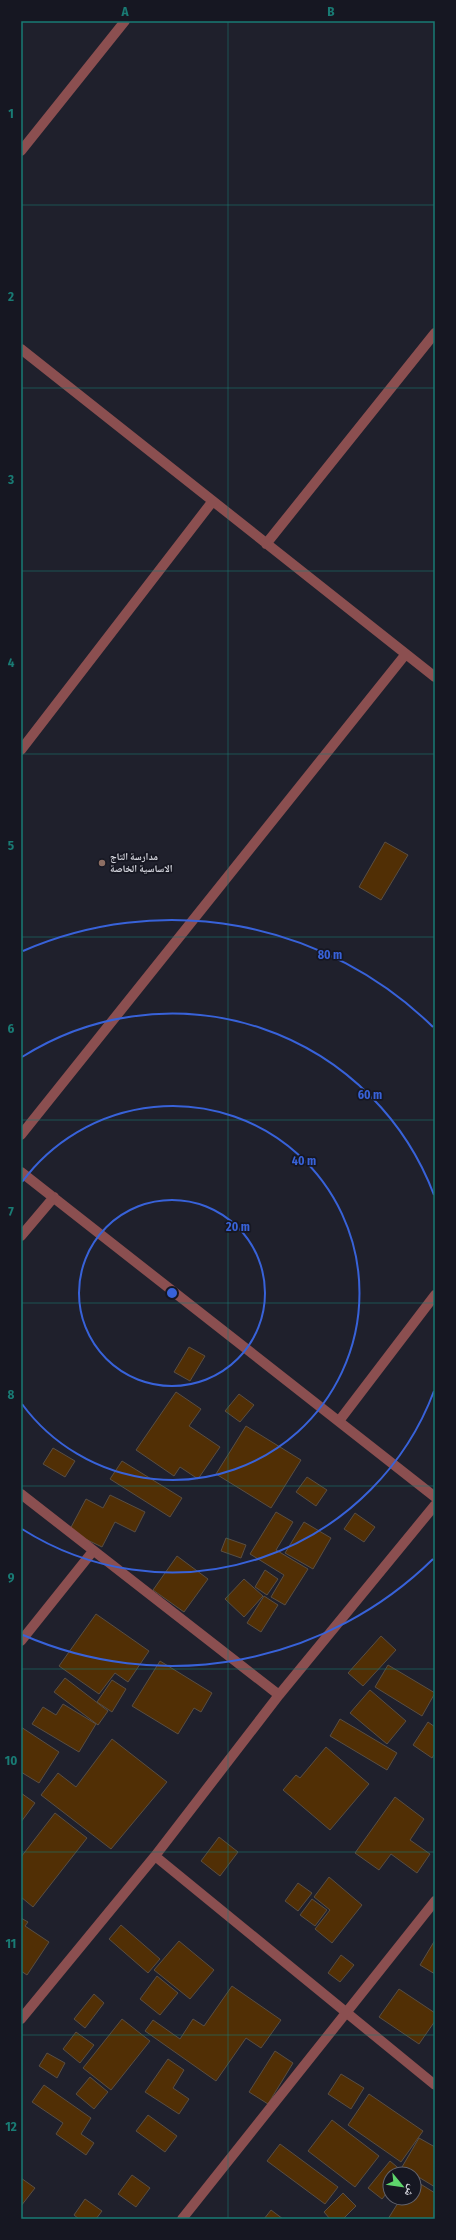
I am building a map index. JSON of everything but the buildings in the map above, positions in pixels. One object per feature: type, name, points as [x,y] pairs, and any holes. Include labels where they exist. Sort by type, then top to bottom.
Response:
[{"type":"street","points":[[21,151],[125,21]]},
{"type":"street","points":[[266,544],[435,333]]},
{"type":"street","points":[[21,349],[405,655],[435,677]]},
{"type":"street","points":[[21,750],[212,502]]},
{"type":"street","points":[[21,1135],[405,655]]},
{"type":"street","points":[[21,1172],[435,1497]]},
{"type":"street","points":[[21,1236],[54,1197]]},
{"type":"street","points":[[339,1421],[435,1295]]},
{"type":"street","points":[[21,1494],[92,1551],[279,1695]]},
{"type":"street","points":[[21,2019],[155,1856],[279,1695],[435,1505]]},
{"type":"street","points":[[21,1641],[92,1551]]},
{"type":"street","points":[[155,1856],[435,2085]]},
{"type":"street","points":[[182,2219],[435,1901]]},
{"type":"place","name":"مدارسة التاج الاساسية الخاصة","points":[[102,863]]}]
